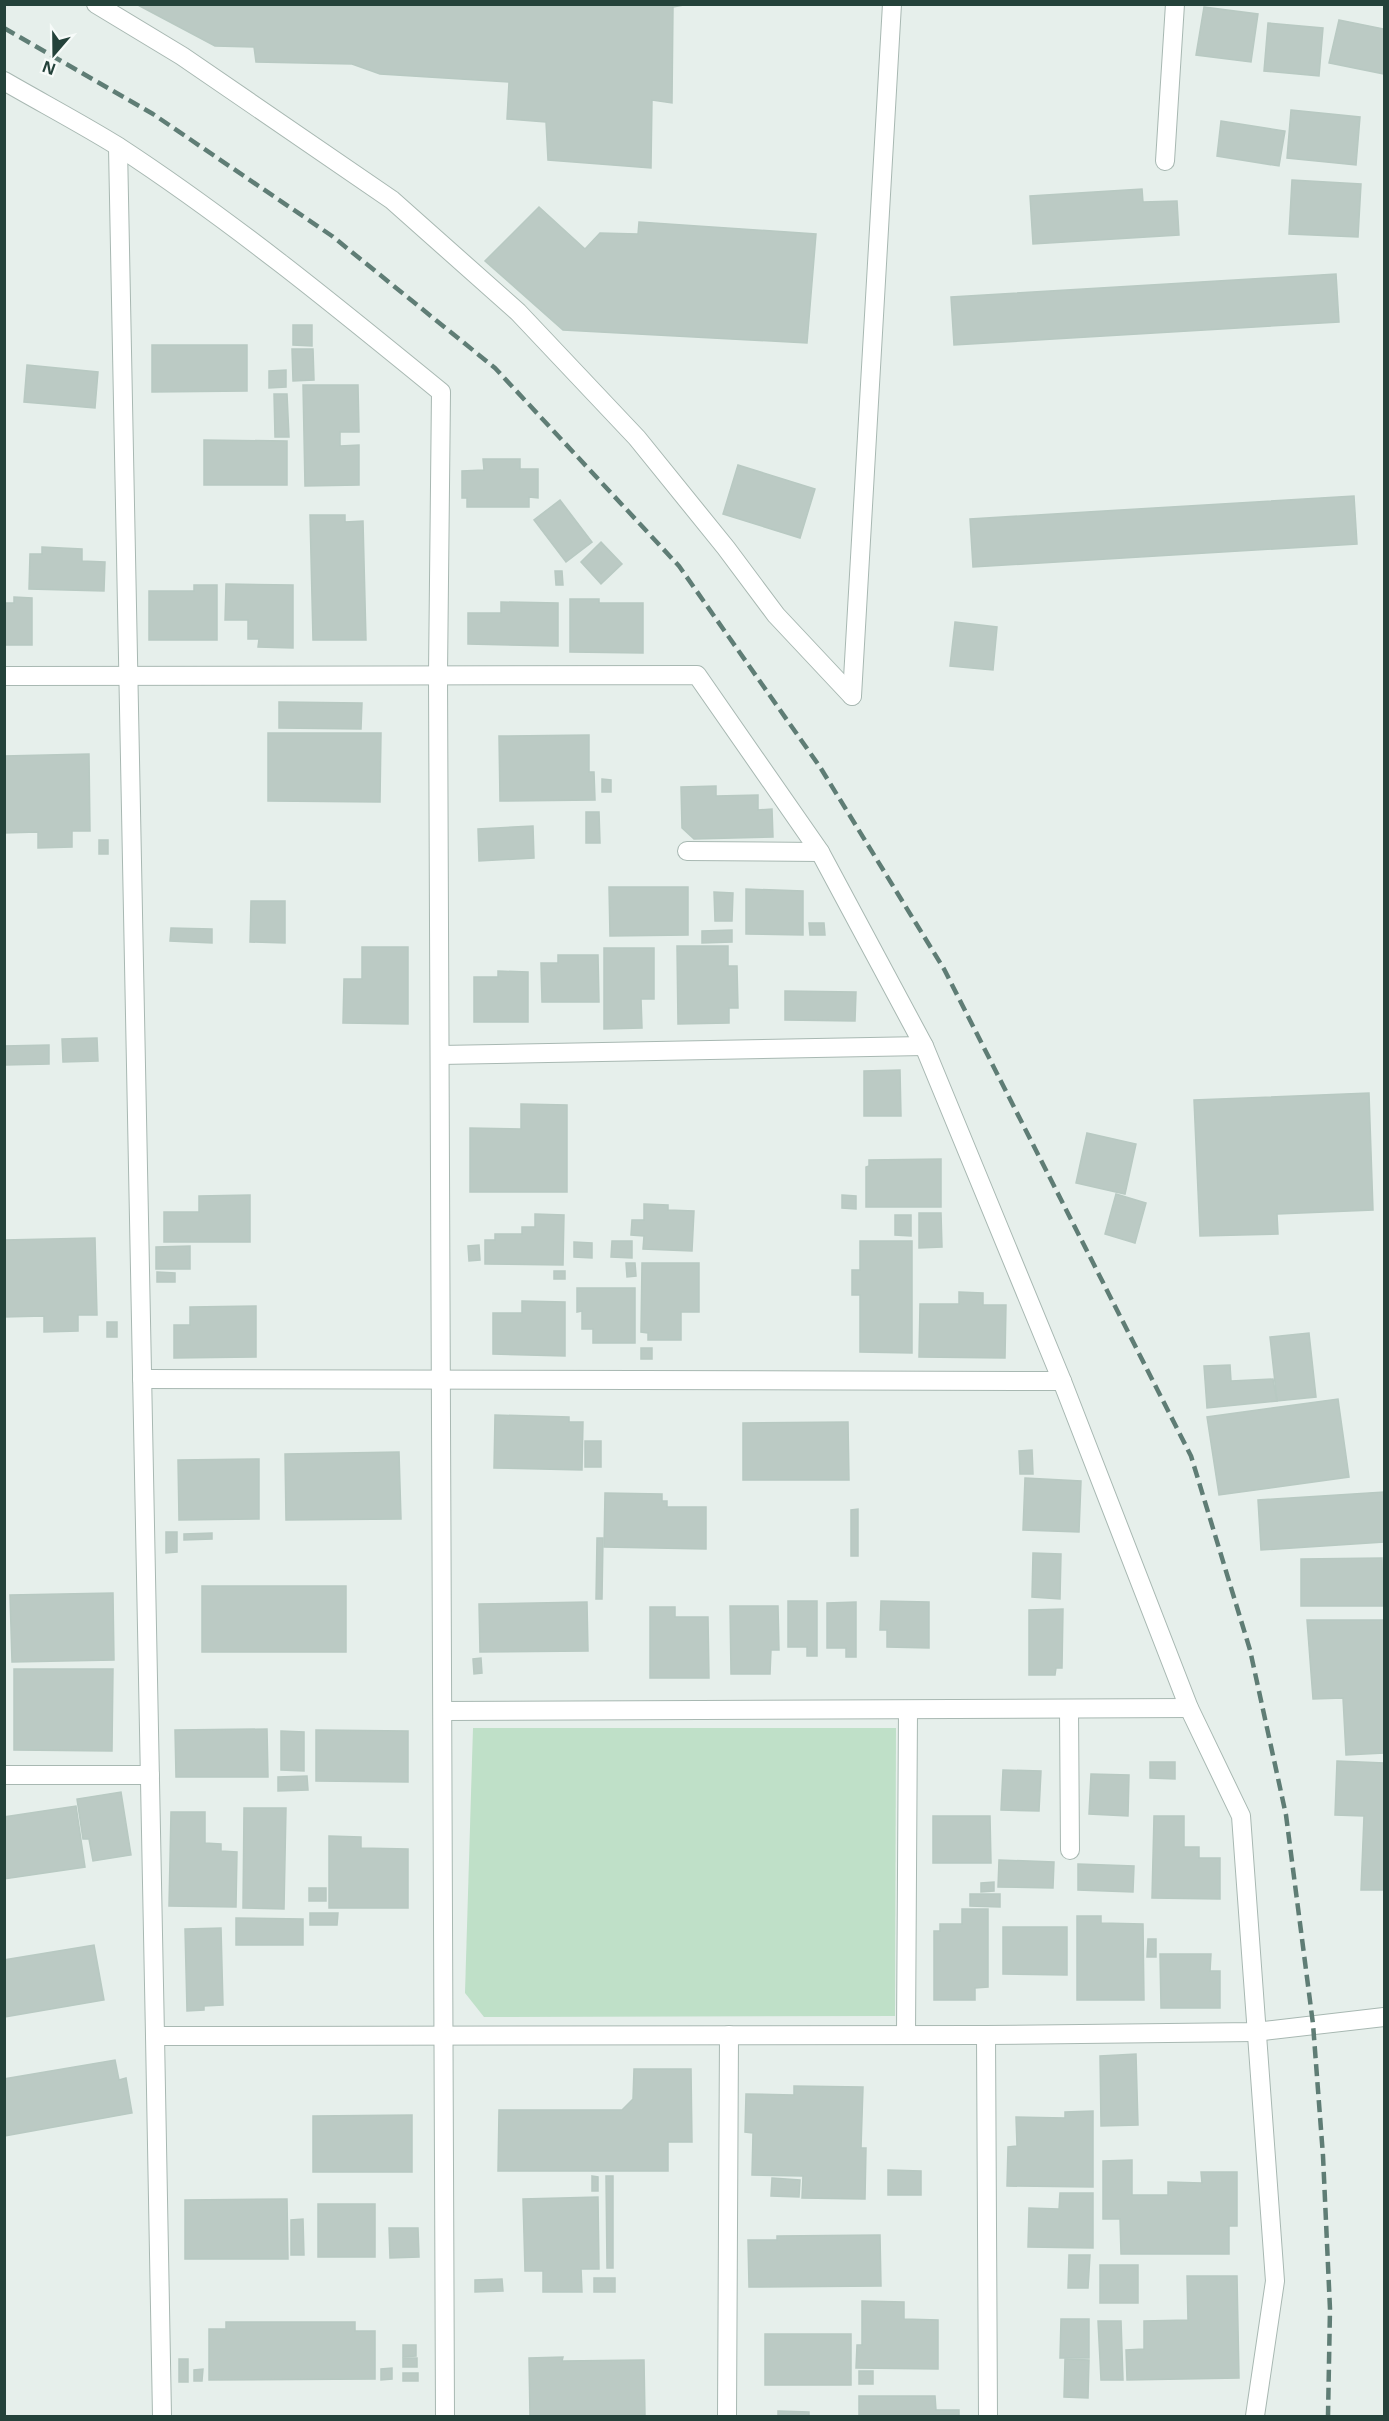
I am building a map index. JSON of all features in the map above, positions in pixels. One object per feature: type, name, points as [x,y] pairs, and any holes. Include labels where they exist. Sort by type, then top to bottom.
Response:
[{"type":"street","points":[[96,4],[182,56],[392,200],[518,312],[637,438],[726,548],[776,615],[852,696],[892,4]]},
{"type":"street","points":[[1166,160],[1175,4]]},
{"type":"street","points":[[4,81],[118,147],[225,223],[340,310],[441,392],[438,675],[445,2416]]},
{"type":"street","points":[[118,147],[162,2416]]},
{"type":"street","points":[[4,676],[697,675],[820,852],[924,1046],[1062,1381],[1189,1708],[1241,1816],[1275,2281],[1255,2416]]},
{"type":"street","points":[[687,851],[820,852]]},
{"type":"street","points":[[440,1055],[924,1046]]},
{"type":"street","points":[[142,1380],[1062,1381]]},
{"type":"street","points":[[443,1711],[1189,1708]]},
{"type":"street","points":[[1069,1709],[1070,1850]]},
{"type":"street","points":[[906,2035],[908,1710]]},
{"type":"street","points":[[4,1775],[150,1775]]},
{"type":"street","points":[[155,2036],[986,2035],[1255,2032],[1384,2016]]},
{"type":"street","points":[[728,2416],[729,2035]]},
{"type":"street","points":[[986,2035],[988,2416]]},
{"type":"green space","points":[[473,1728],[896,1728],[895,2016],[484,2017],[465,1993]]},
{"type":"building","points":[[136,4],[689,4],[673,7],[672,103],[652,100],[651,168],[548,160],[546,122],[507,119],[509,82],[380,74],[352,64],[256,62],[254,47],[215,46]]},
{"type":"building","points":[[1204,7],[1258,14],[1251,62],[1196,55]]},
{"type":"building","points":[[1339,20],[1384,29],[1384,74],[1329,63]]},
{"type":"building","points":[[1268,23],[1323,28],[1319,76],[1264,71]]},
{"type":"building","points":[[1291,110],[1360,117],[1356,165],[1287,158]]},
{"type":"building","points":[[1221,121],[1285,131],[1279,166],[1217,156]]},
{"type":"building","points":[[1292,180],[1361,184],[1358,237],[1289,234]]},
{"type":"building","points":[[1142,189],[1143,202],[1177,201],[1179,235],[1033,244],[1030,196]]},
{"type":"building","points":[[539,207],[585,249],[600,233],[638,234],[639,222],[816,234],[807,343],[563,330],[485,261]]},
{"type":"building","points":[[1336,274],[1339,322],[954,345],[951,297]]},
{"type":"building","points":[[293,325],[312,325],[312,346],[293,345]]},
{"type":"building","points":[[152,345],[247,345],[247,391],[152,392]]},
{"type":"building","points":[[292,349],[313,349],[314,380],[293,381]]},
{"type":"building","points":[[27,365],[98,372],[95,408],[24,402]]},
{"type":"building","points":[[286,370],[286,387],[269,388],[269,371]]},
{"type":"building","points":[[303,385],[358,385],[359,432],[340,432],[340,446],[359,445],[359,485],[305,486]]},
{"type":"building","points":[[274,394],[287,394],[289,437],[275,437]]},
{"type":"building","points":[[204,440],[287,441],[287,485],[204,485]]},
{"type":"building","points":[[483,459],[520,459],[520,469],[538,469],[538,498],[529,497],[529,507],[467,507],[467,498],[462,498],[462,471],[484,470]]},
{"type":"building","points":[[738,465],[815,489],[800,538],[723,514]]},
{"type":"building","points":[[1354,496],[1357,544],[973,567],[970,519]]},
{"type":"building","points":[[560,500],[592,542],[566,562],[534,520]]},
{"type":"building","points":[[310,515],[345,515],[345,522],[363,521],[366,640],[313,640]]},
{"type":"building","points":[[601,542],[622,564],[601,584],[581,562]]},
{"type":"building","points":[[42,547],[82,549],[82,561],[105,562],[104,591],[29,589],[30,554],[42,554]]},
{"type":"building","points":[[555,571],[562,571],[563,585],[556,585]]},
{"type":"building","points":[[226,584],[293,585],[293,648],[258,647],[259,639],[248,639],[248,620],[225,620]]},
{"type":"building","points":[[194,585],[217,585],[217,640],[149,640],[149,591],[194,591]]},
{"type":"building","points":[[14,597],[32,598],[32,645],[4,645],[4,603],[14,603]]},
{"type":"building","points":[[570,599],[599,599],[599,603],[643,603],[643,653],[570,652]]},
{"type":"building","points":[[501,602],[558,603],[558,646],[468,644],[468,613],[501,613]]},
{"type":"building","points":[[955,622],[997,627],[993,670],[950,666]]},
{"type":"building","points":[[279,702],[362,703],[361,729],[279,728]]},
{"type":"building","points":[[268,733],[381,733],[380,802],[268,801]]},
{"type":"building","points":[[589,735],[589,772],[594,772],[595,800],[500,801],[499,736]]},
{"type":"building","points":[[89,754],[90,831],[72,831],[72,847],[38,848],[38,832],[4,833],[4,756]]},
{"type":"building","points":[[602,779],[611,780],[611,792],[602,792]]},
{"type":"building","points":[[716,786],[716,796],[758,795],[758,810],[772,809],[773,837],[694,839],[682,828],[681,787]]},
{"type":"building","points":[[586,812],[599,812],[600,843],[586,843]]},
{"type":"building","points":[[533,826],[534,858],[479,861],[478,829]]},
{"type":"building","points":[[99,840],[108,840],[108,854],[99,854]]},
{"type":"building","points":[[609,887],[688,887],[688,935],[610,936]]},
{"type":"building","points":[[746,889],[803,891],[803,935],[746,934]]},
{"type":"building","points":[[714,892],[733,893],[732,921],[715,921]]},
{"type":"building","points":[[251,901],[285,901],[285,943],[250,942]]},
{"type":"building","points":[[809,923],[824,923],[825,935],[810,935]]},
{"type":"building","points":[[171,928],[212,929],[212,943],[170,941]]},
{"type":"building","points":[[732,930],[732,942],[702,943],[702,931]]},
{"type":"building","points":[[677,946],[728,946],[728,966],[737,966],[738,1008],[729,1008],[729,1023],[678,1024]]},
{"type":"building","points":[[362,947],[408,947],[408,1024],[343,1023],[344,979],[362,979]]},
{"type":"building","points":[[604,948],[654,948],[654,999],[641,999],[642,1028],[604,1029]]},
{"type":"building","points":[[558,955],[598,955],[599,1002],[542,1002],[541,963],[558,963]]},
{"type":"building","points":[[498,971],[528,972],[528,1022],[474,1022],[474,977],[498,977]]},
{"type":"building","points":[[785,991],[856,992],[855,1021],[785,1020]]},
{"type":"building","points":[[97,1038],[98,1061],[63,1062],[62,1039]]},
{"type":"building","points":[[49,1045],[49,1064],[5,1065],[4,1046]]},
{"type":"building","points":[[900,1070],[901,1116],[864,1116],[864,1071]]},
{"type":"building","points":[[1369,1093],[1373,1210],[1277,1214],[1278,1234],[1200,1236],[1194,1100]]},
{"type":"building","points":[[521,1104],[567,1105],[567,1192],[470,1192],[470,1128],[521,1129]]},
{"type":"building","points":[[1087,1133],[1136,1144],[1125,1194],[1076,1183]]},
{"type":"building","points":[[941,1159],[941,1207],[866,1207],[866,1167],[869,1166],[869,1160]]},
{"type":"building","points":[[1116,1194],[1146,1203],[1135,1243],[1105,1234]]},
{"type":"building","points":[[250,1195],[250,1242],[164,1242],[164,1212],[199,1212],[199,1196]]},
{"type":"building","points":[[842,1195],[856,1196],[856,1209],[842,1208]]},
{"type":"building","points":[[644,1204],[668,1205],[668,1210],[694,1211],[692,1251],[643,1249],[644,1236],[631,1235],[632,1220],[644,1220]]},
{"type":"building","points":[[919,1213],[941,1213],[942,1247],[919,1248]]},
{"type":"building","points":[[535,1214],[564,1215],[563,1265],[485,1264],[485,1240],[495,1240],[495,1234],[522,1234],[522,1227],[535,1227]]},
{"type":"building","points":[[895,1215],[911,1215],[911,1236],[895,1235]]},
{"type":"building","points":[[95,1238],[97,1315],[78,1315],[78,1331],[44,1332],[44,1316],[4,1317],[4,1240]]},
{"type":"building","points":[[612,1241],[632,1241],[632,1258],[611,1257]]},
{"type":"building","points":[[860,1241],[912,1241],[912,1353],[860,1352],[860,1295],[852,1295],[852,1270],[860,1270]]},
{"type":"building","points":[[574,1242],[592,1243],[592,1258],[574,1257]]},
{"type":"building","points":[[479,1245],[480,1260],[469,1261],[468,1246]]},
{"type":"building","points":[[190,1246],[190,1269],[156,1269],[156,1247]]},
{"type":"building","points":[[626,1263],[635,1263],[636,1276],[627,1277]]},
{"type":"building","points":[[642,1263],[699,1263],[699,1312],[681,1312],[681,1340],[648,1340],[648,1333],[641,1332]]},
{"type":"building","points":[[554,1271],[565,1271],[565,1279],[554,1279]]},
{"type":"building","points":[[157,1272],[175,1273],[175,1282],[157,1282]]},
{"type":"building","points":[[577,1288],[635,1288],[635,1343],[593,1343],[593,1329],[582,1329],[582,1311],[577,1312]]},
{"type":"building","points":[[959,1292],[983,1293],[983,1305],[1006,1305],[1005,1358],[919,1357],[920,1304],[959,1304]]},
{"type":"building","points":[[522,1301],[565,1302],[565,1356],[493,1354],[493,1313],[522,1313]]},
{"type":"building","points":[[256,1306],[256,1357],[174,1358],[174,1325],[190,1325],[190,1307]]},
{"type":"building","points":[[107,1322],[117,1322],[117,1337],[107,1337]]},
{"type":"building","points":[[1309,1333],[1316,1397],[1277,1401],[1270,1337]]},
{"type":"building","points":[[641,1348],[652,1348],[652,1359],[641,1359]]},
{"type":"building","points":[[1230,1365],[1231,1381],[1273,1379],[1277,1401],[1207,1408],[1204,1366]]},
{"type":"building","points":[[1338,1399],[1349,1477],[1219,1495],[1207,1417]]},
{"type":"building","points":[[495,1415],[569,1417],[569,1422],[583,1422],[582,1470],[494,1468]]},
{"type":"building","points":[[848,1422],[849,1480],[743,1480],[743,1423]]},
{"type":"building","points":[[585,1441],[601,1441],[601,1467],[585,1467]]},
{"type":"building","points":[[1032,1450],[1033,1474],[1020,1474],[1019,1451]]},
{"type":"building","points":[[399,1452],[401,1519],[286,1520],[285,1454]]},
{"type":"building","points":[[259,1459],[259,1519],[179,1520],[178,1460]]},
{"type":"building","points":[[1025,1478],[1081,1481],[1079,1532],[1023,1530]]},
{"type":"building","points":[[1384,1492],[1384,1542],[1261,1550],[1258,1500]]},
{"type":"building","points":[[605,1493],[662,1494],[662,1501],[667,1501],[667,1507],[706,1507],[706,1549],[604,1547]]},
{"type":"building","points":[[858,1509],[858,1556],[851,1556],[851,1510]]},
{"type":"building","points":[[166,1532],[177,1532],[177,1552],[166,1553]]},
{"type":"building","points":[[212,1533],[212,1539],[184,1540],[184,1534]]},
{"type":"building","points":[[597,1538],[603,1538],[602,1599],[596,1599]]},
{"type":"building","points":[[1033,1553],[1061,1554],[1060,1599],[1032,1597]]},
{"type":"building","points":[[1382,1558],[1383,1606],[1301,1606],[1301,1559]]},
{"type":"building","points":[[202,1586],[346,1586],[346,1652],[202,1652]]},
{"type":"building","points":[[113,1593],[114,1660],[12,1662],[10,1595]]},
{"type":"building","points":[[788,1601],[817,1601],[817,1656],[807,1656],[807,1647],[788,1647]]},
{"type":"building","points":[[881,1601],[929,1602],[929,1648],[887,1647],[887,1630],[880,1630]]},
{"type":"building","points":[[587,1602],[588,1651],[480,1652],[479,1604]]},
{"type":"building","points":[[856,1602],[856,1657],[846,1657],[846,1648],[827,1648],[827,1603]]},
{"type":"building","points":[[730,1606],[778,1606],[779,1650],[771,1650],[770,1674],[731,1674]]},
{"type":"building","points":[[650,1607],[675,1607],[675,1617],[708,1617],[709,1678],[650,1678]]},
{"type":"building","points":[[1063,1609],[1062,1668],[1056,1668],[1055,1675],[1029,1675],[1029,1610]]},
{"type":"building","points":[[1307,1620],[1384,1620],[1384,1753],[1346,1755],[1343,1698],[1313,1699]]},
{"type":"building","points":[[481,1658],[482,1673],[474,1674],[473,1659]]},
{"type":"building","points":[[14,1669],[113,1669],[112,1751],[14,1750]]},
{"type":"building","points":[[267,1729],[268,1777],[176,1777],[175,1730]]},
{"type":"building","points":[[316,1730],[408,1731],[408,1782],[316,1781]]},
{"type":"building","points":[[281,1731],[304,1732],[304,1771],[281,1770]]},
{"type":"building","points":[[1337,1761],[1384,1763],[1384,1890],[1361,1890],[1364,1816],[1335,1815]]},
{"type":"building","points":[[1150,1762],[1175,1762],[1175,1779],[1150,1778]]},
{"type":"building","points":[[1003,1770],[1041,1771],[1039,1811],[1001,1810]]},
{"type":"building","points":[[1091,1774],[1129,1775],[1128,1816],[1089,1814]]},
{"type":"building","points":[[307,1776],[308,1790],[278,1791],[278,1777]]},
{"type":"building","points":[[121,1792],[131,1855],[93,1861],[89,1839],[83,1839],[77,1799]]},
{"type":"building","points":[[76,1806],[85,1867],[4,1879],[4,1817]]},
{"type":"building","points":[[244,1808],[286,1808],[284,1909],[243,1908]]},
{"type":"building","points":[[171,1812],[205,1812],[205,1843],[221,1844],[221,1851],[237,1852],[236,1907],[169,1906]]},
{"type":"building","points":[[933,1816],[990,1816],[991,1863],[933,1863]]},
{"type":"building","points":[[1154,1816],[1184,1816],[1184,1847],[1199,1847],[1199,1858],[1220,1858],[1220,1899],[1152,1898]]},
{"type":"building","points":[[329,1836],[361,1837],[361,1848],[408,1849],[408,1908],[329,1908]]},
{"type":"building","points":[[999,1860],[1054,1862],[1053,1888],[998,1887]]},
{"type":"building","points":[[1078,1864],[1134,1866],[1133,1892],[1078,1890]]},
{"type":"building","points":[[994,1882],[994,1891],[981,1892],[981,1883]]},
{"type":"building","points":[[309,1888],[326,1888],[326,1901],[309,1901]]},
{"type":"building","points":[[970,1894],[1000,1894],[1000,1907],[970,1906]]},
{"type":"building","points":[[962,1909],[988,1909],[988,1987],[975,1988],[975,2000],[934,2000],[934,1931],[940,1931],[940,1924],[962,1924]]},
{"type":"building","points":[[310,1913],[338,1913],[337,1925],[310,1925]]},
{"type":"building","points":[[1077,1916],[1101,1916],[1101,1923],[1143,1924],[1144,2000],[1077,2000]]},
{"type":"building","points":[[236,1918],[303,1919],[303,1945],[236,1945]]},
{"type":"building","points":[[1003,1927],[1067,1927],[1067,1975],[1003,1974]]},
{"type":"building","points":[[221,1928],[223,2005],[204,2006],[204,2010],[187,2011],[185,1929]]},
{"type":"building","points":[[1148,1939],[1156,1939],[1156,1957],[1147,1957]]},
{"type":"building","points":[[94,1945],[104,2000],[4,2017],[4,1960]]},
{"type":"building","points":[[1160,1954],[1211,1954],[1210,1971],[1220,1971],[1220,2008],[1161,2008]]},
{"type":"building","points":[[1136,2054],[1138,2125],[1101,2126],[1100,2056]]},
{"type":"building","points":[[115,2060],[119,2080],[126,2078],[132,2113],[4,2136],[4,2079]]},
{"type":"building","points":[[634,2069],[691,2069],[692,2142],[668,2142],[668,2171],[498,2171],[499,2110],[622,2110],[633,2099]]},
{"type":"building","points":[[794,2086],[863,2087],[861,2148],[866,2148],[865,2199],[802,2198],[803,2176],[752,2175],[753,2133],[745,2132],[746,2094],[794,2095]]},
{"type":"building","points":[[1093,2111],[1093,2187],[1007,2186],[1008,2147],[1017,2146],[1016,2117],[1065,2118],[1065,2112]]},
{"type":"building","points":[[412,2115],[412,2172],[313,2172],[313,2116]]},
{"type":"building","points":[[1132,2160],[1132,2195],[1168,2195],[1168,2182],[1202,2183],[1201,2172],[1237,2172],[1237,2226],[1229,2226],[1229,2254],[1121,2254],[1120,2219],[1103,2219],[1103,2161]]},
{"type":"building","points":[[888,2170],[921,2171],[921,2195],[888,2195]]},
{"type":"building","points":[[592,2176],[598,2177],[598,2191],[592,2191]]},
{"type":"building","points":[[606,2176],[613,2176],[613,2268],[607,2268]]},
{"type":"building","points":[[772,2178],[800,2180],[799,2197],[771,2196]]},
{"type":"building","points":[[1060,2193],[1093,2193],[1093,2248],[1028,2247],[1029,2208],[1059,2209]]},
{"type":"building","points":[[598,2197],[599,2269],[581,2269],[582,2292],[543,2292],[543,2271],[525,2271],[523,2199]]},
{"type":"building","points":[[287,2199],[288,2259],[185,2259],[185,2200]]},
{"type":"building","points":[[318,2204],[375,2204],[375,2257],[318,2257]]},
{"type":"building","points":[[303,2219],[304,2255],[291,2255],[291,2220]]},
{"type":"building","points":[[389,2228],[418,2228],[419,2257],[390,2258]]},
{"type":"building","points":[[880,2235],[881,2286],[749,2287],[748,2240],[777,2240],[777,2236]]},
{"type":"building","points":[[1069,2255],[1090,2255],[1088,2288],[1068,2288]]},
{"type":"building","points":[[1100,2265],[1138,2265],[1138,2303],[1100,2303]]},
{"type":"building","points":[[1187,2276],[1237,2276],[1239,2378],[1127,2380],[1126,2350],[1144,2349],[1144,2321],[1188,2320]]},
{"type":"building","points":[[594,2278],[615,2278],[615,2292],[594,2292]]},
{"type":"building","points":[[502,2279],[503,2291],[475,2292],[475,2280]]},
{"type":"building","points":[[862,2301],[904,2302],[904,2319],[938,2320],[938,2369],[856,2368],[857,2345],[862,2345]]},
{"type":"building","points":[[1061,2319],[1089,2319],[1089,2358],[1060,2358]]},
{"type":"building","points":[[1098,2321],[1121,2321],[1123,2380],[1101,2380]]},
{"type":"building","points":[[226,2322],[355,2322],[355,2331],[375,2331],[375,2379],[209,2380],[209,2329],[226,2329]]},
{"type":"building","points":[[765,2334],[851,2334],[851,2385],[765,2385]]},
{"type":"building","points":[[403,2345],[416,2345],[416,2356],[403,2357]]},
{"type":"building","points":[[563,2357],[562,2361],[644,2360],[645,2416],[530,2416],[529,2358]]},
{"type":"building","points":[[403,2358],[417,2358],[417,2367],[403,2367]]},
{"type":"building","points":[[179,2359],[188,2359],[188,2382],[179,2382]]},
{"type":"building","points":[[1065,2359],[1089,2360],[1088,2398],[1064,2397]]},
{"type":"building","points":[[392,2368],[392,2379],[381,2380],[381,2369]]},
{"type":"building","points":[[203,2369],[202,2381],[194,2381],[194,2370]]},
{"type":"building","points":[[859,2371],[873,2371],[873,2384],[859,2384]]},
{"type":"building","points":[[403,2373],[418,2373],[418,2381],[403,2381]]},
{"type":"building","points":[[859,2396],[935,2396],[936,2410],[959,2410],[959,2416],[859,2416]]},
{"type":"building","points":[[778,2411],[809,2412],[809,2416],[778,2416]]},
{"type":"railway","points":[[4,28],[153,114],[332,236],[495,368],[679,566],[820,767],[944,969],[1191,1456],[1250,1650],[1286,1815],[1313,2024],[1323,2156],[1330,2309],[1328,2416]]}]
